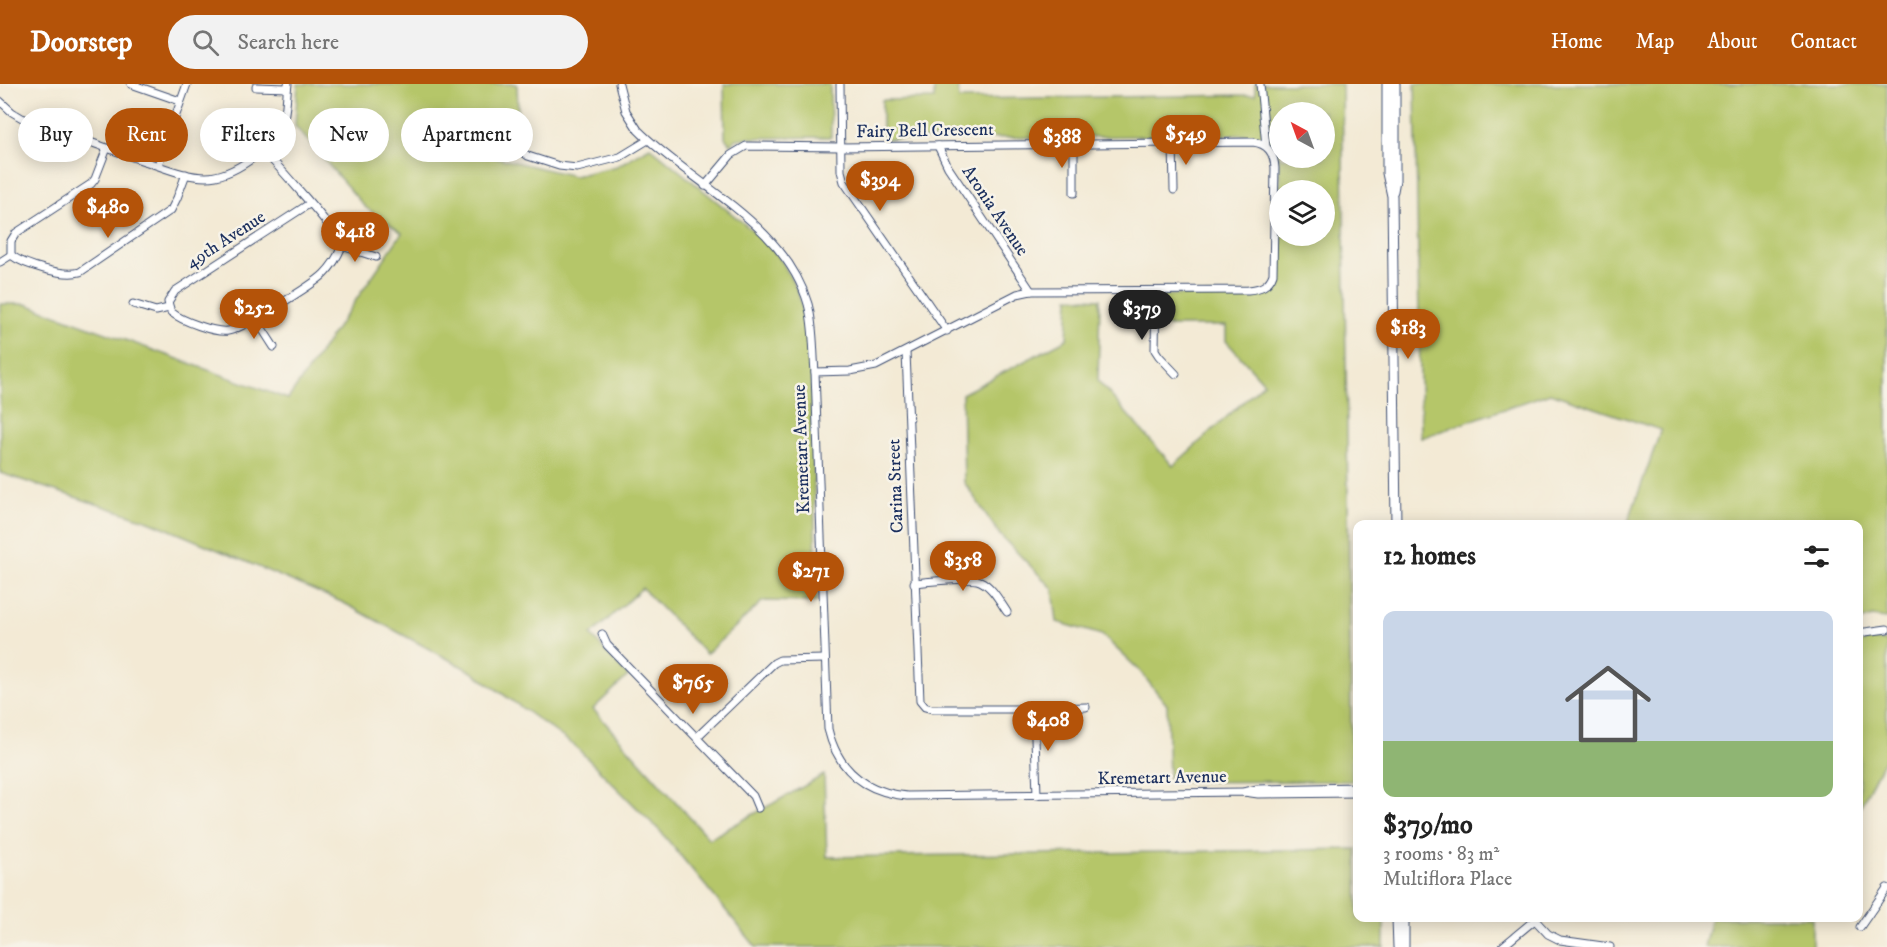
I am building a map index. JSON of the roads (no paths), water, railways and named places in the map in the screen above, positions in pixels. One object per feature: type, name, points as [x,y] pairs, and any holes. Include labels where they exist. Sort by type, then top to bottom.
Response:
[{"type":"main road","points":[[1387,84],[1387,173],[1392,196]]},
{"type":"main road","points":[[1395,84],[1395,180],[1392,196],[1396,520]]},
{"type":"main road","points":[[1397,922],[1398,947]]},
{"type":"main road","points":[[1404,922],[1404,947]]},
{"type":"street","points":[[131,84],[180,101]]},
{"type":"street","points":[[158,165],[187,84]]},
{"type":"street","name":"Kremetart Avenue","points":[[619,84],[626,111],[638,130],[772,241],[796,275],[808,304],[815,372],[828,729],[840,761],[846,768],[868,785],[888,794],[907,796],[1244,792],[1257,789],[1353,787]]},
{"type":"street","points":[[840,84],[841,171],[848,188],[947,330]]},
{"type":"street","points":[[815,372],[864,369],[906,352],[1017,294],[1030,291],[1253,290],[1264,287],[1273,274],[1275,168],[1273,154],[1266,146],[1260,84]]},
{"type":"street","points":[[256,87],[288,86],[286,108]]},
{"type":"street","points":[[0,101],[6,108],[22,118],[105,147]]},
{"type":"street","points":[[533,158],[559,166],[577,168],[620,157],[648,140]]},
{"type":"street","name":"Fairy Bell Crescent","points":[[705,186],[730,155],[746,146],[1253,142],[1266,146]]},
{"type":"street","points":[[1173,143],[1174,190]]},
{"type":"street","points":[[1074,145],[1074,193]]},
{"type":"street","name":"Aronia Avenue","points":[[938,146],[948,167],[1030,291]]},
{"type":"street","points":[[105,153],[91,184],[16,233],[10,241],[11,255],[58,273],[80,272],[171,210],[186,174]]},
{"type":"street","points":[[149,162],[186,174],[205,177],[223,174],[245,162]]},
{"type":"street","points":[[273,162],[338,238],[342,246],[376,257]]},
{"type":"street","name":"49th Avenue","points":[[169,308],[168,302],[175,291],[309,204]]},
{"type":"street","points":[[133,304],[156,311],[169,308],[182,319],[230,332],[256,319],[325,273],[342,246]]},
{"type":"street","points":[[0,262],[11,255]]},
{"type":"street","points":[[1156,291],[1155,350],[1176,374]]},
{"type":"street","points":[[256,319],[274,347]]},
{"type":"street","name":"Carina Street","points":[[906,352],[919,699],[923,706],[932,710],[1086,707]]},
{"type":"street","points":[[914,583],[980,580],[990,589],[1007,612]]},
{"type":"street","points":[[1863,632],[1887,629]]},
{"type":"street","points":[[602,634],[607,645],[753,796],[758,808]]},
{"type":"street","points":[[697,737],[774,663],[780,660],[825,659]]},
{"type":"street","points":[[1034,709],[1036,795]]},
{"type":"street","name":"Kremetart Avenue","points":[[1244,792],[1258,795],[1353,793]]},
{"type":"street","points":[[1860,927],[1887,888]]},
{"type":"street","points":[[1503,947],[1532,922]]},
{"type":"street","points":[[1539,922],[1552,937],[1560,940],[1610,947]]}]
